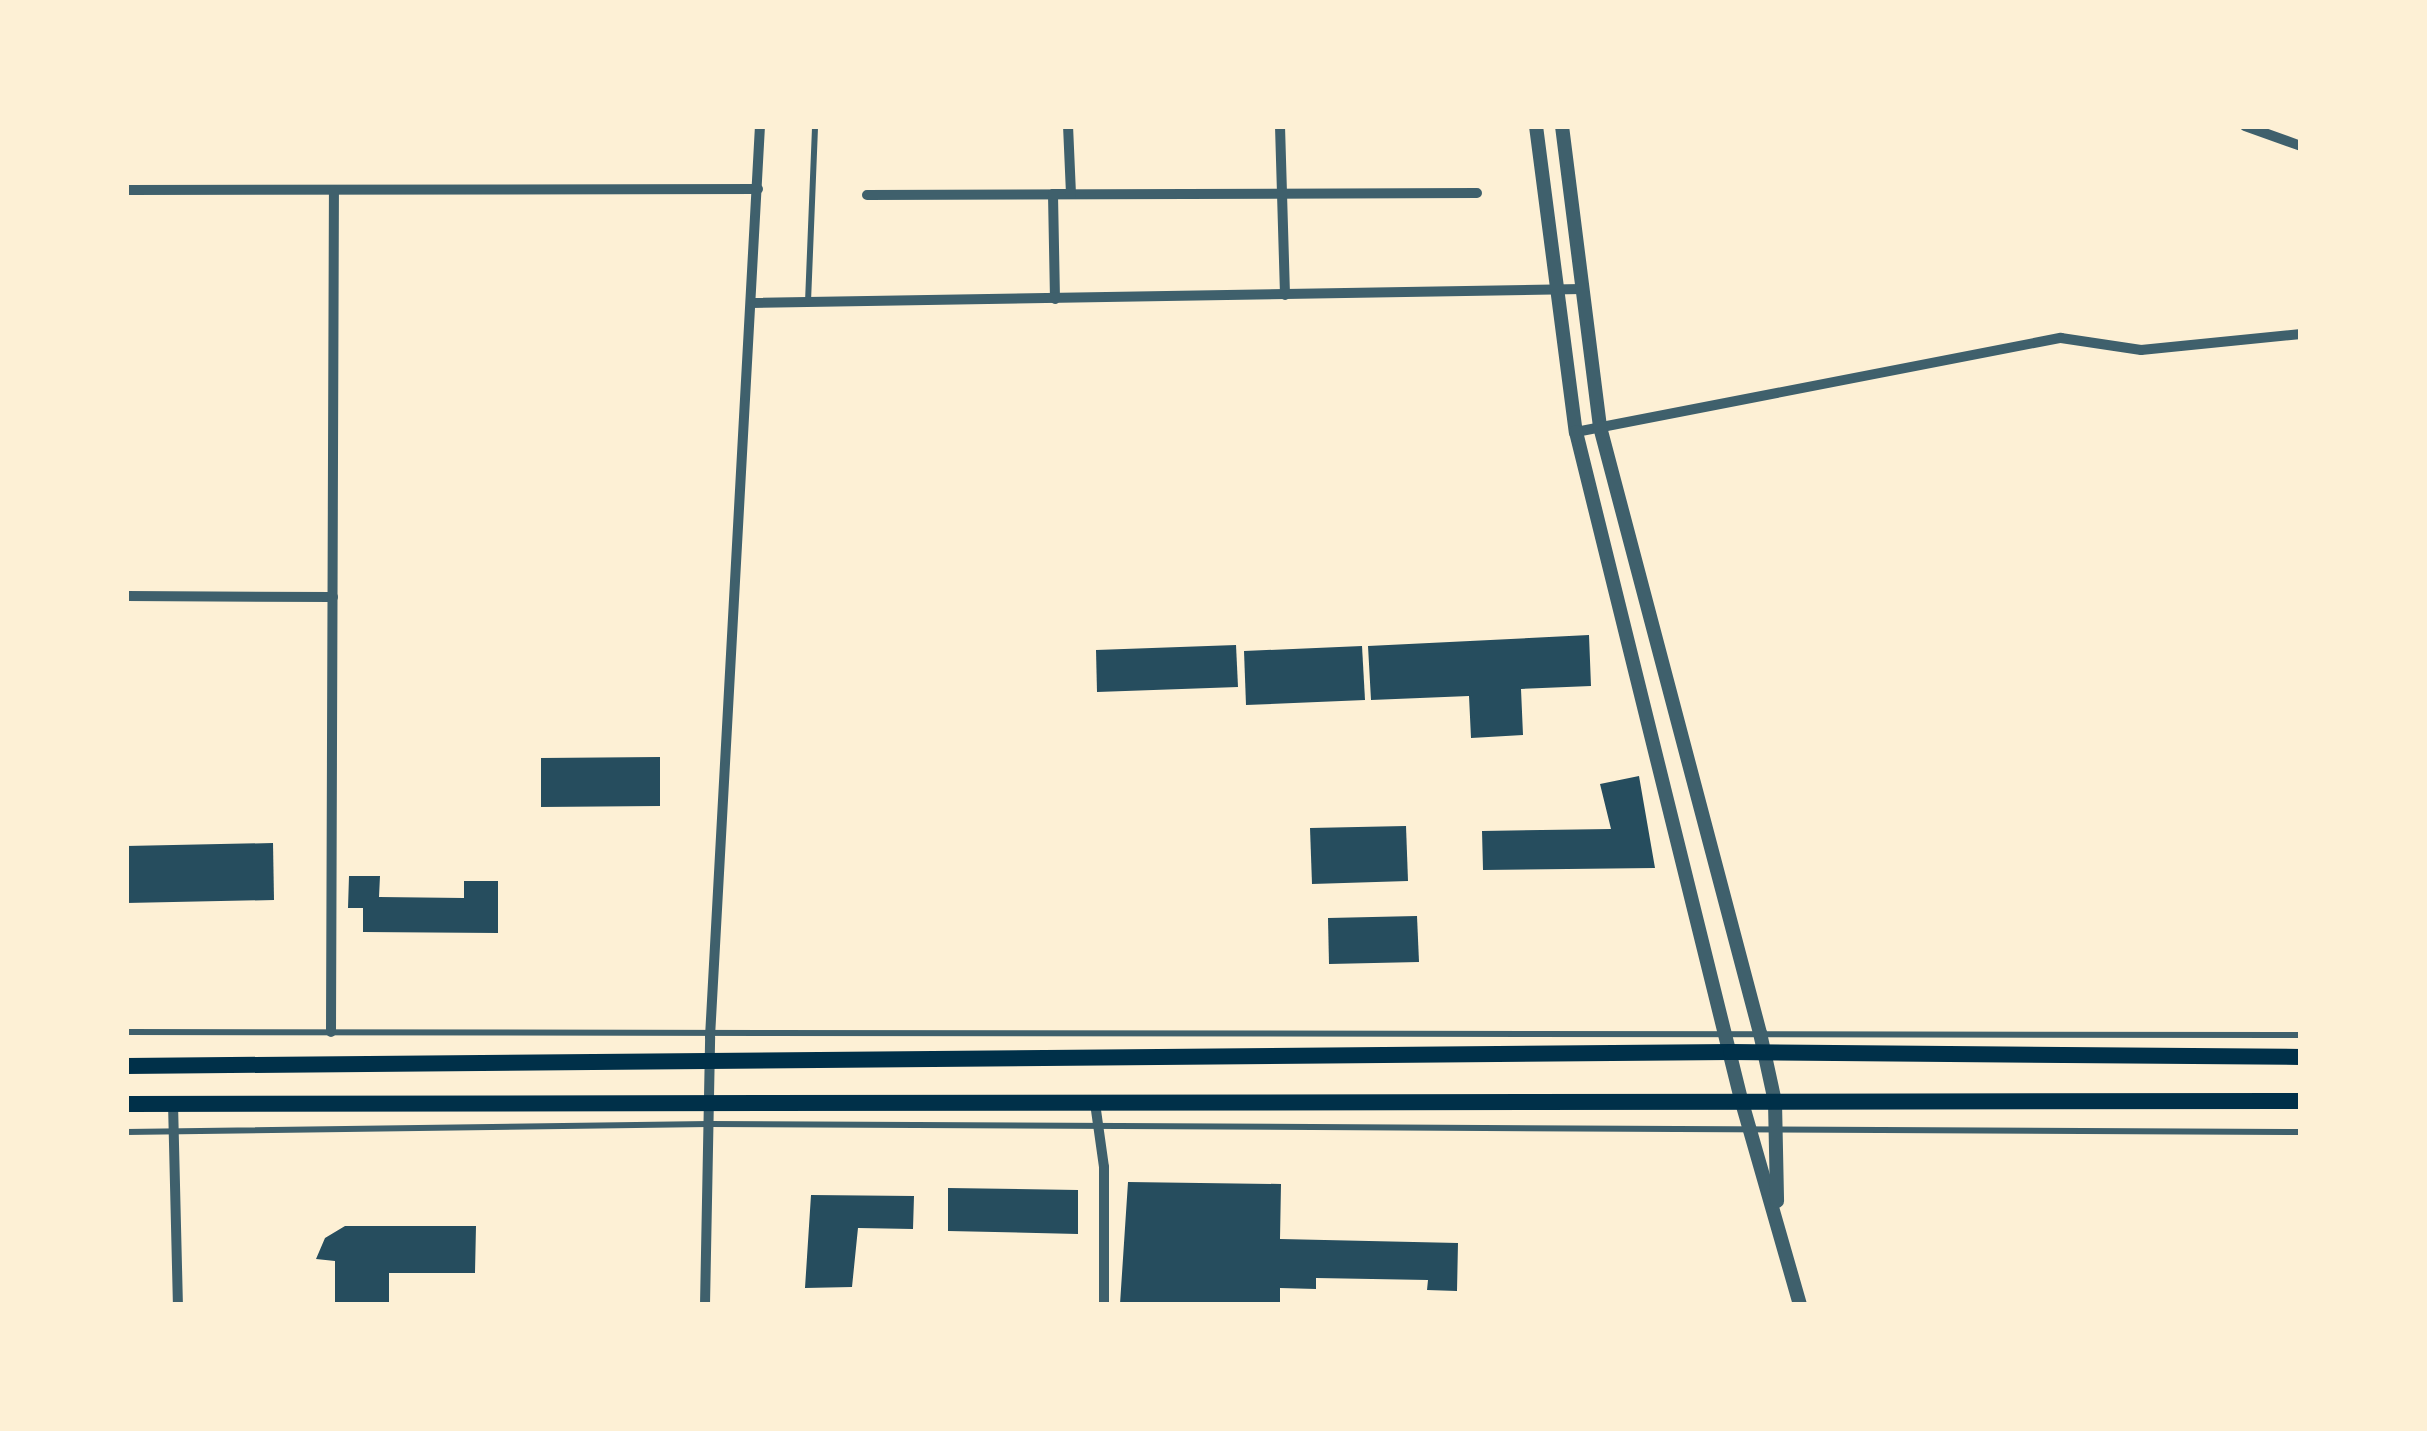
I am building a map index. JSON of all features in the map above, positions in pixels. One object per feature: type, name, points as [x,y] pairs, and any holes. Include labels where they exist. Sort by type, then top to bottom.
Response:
[{"type":"main road","points":[[126,1066],[1731,1052],[2301,1057]]},
{"type":"main road","points":[[126,1104],[2301,1100]]},
{"type":"street","points":[[705,1305],[710,1037],[760,126]]},
{"type":"street","points":[[1068,126],[1071,194]]},
{"type":"street","points":[[1280,126],[1285,295]]},
{"type":"street","points":[[1536,126],[1576,432],[1741,1100],[1800,1305]]},
{"type":"street","points":[[1562,126],[1600,427],[1765,1054],[1774,1102],[1778,1224]]},
{"type":"street","points":[[2245,126],[2301,146]]},
{"type":"street","points":[[126,190],[758,189]]},
{"type":"street","points":[[331,1032],[334,190]]},
{"type":"street","points":[[866,195],[1478,193]]},
{"type":"street","points":[[1053,194],[1055,298]]},
{"type":"street","points":[[751,303],[1582,290]]},
{"type":"street","points":[[1576,432],[2061,338],[2141,350],[2301,334]]},
{"type":"street","points":[[126,596],[333,597]]},
{"type":"street","points":[[173,1103],[178,1305]]},
{"type":"street","points":[[1095,1103],[1094,1129],[1104,1166],[1104,1305]]},
{"type":"lane","points":[[808,303],[815,126]]},
{"type":"lane","points":[[126,1032],[710,1037],[2301,1035]]},
{"type":"lane","points":[[126,1132],[710,1124],[2301,1132]]},
{"type":"building","points":[[1589,635],[1591,686],[1521,689],[1523,735],[1471,738],[1469,696],[1371,700],[1368,646]]},
{"type":"building","points":[[1236,645],[1238,687],[1097,692],[1096,650]]},
{"type":"building","points":[[1362,646],[1365,700],[1246,705],[1244,651]]},
{"type":"building","points":[[660,757],[660,806],[541,807],[541,758]]},
{"type":"building","points":[[1639,776],[1655,868],[1483,870],[1482,831],[1611,829],[1600,784]]},
{"type":"building","points":[[1406,826],[1408,881],[1312,884],[1310,828]]},
{"type":"building","points":[[273,843],[274,900],[126,903],[126,846]]},
{"type":"building","points":[[349,876],[380,876],[379,897],[464,898],[464,881],[498,881],[498,933],[363,932],[363,908],[348,908]]},
{"type":"building","points":[[1417,916],[1419,962],[1329,964],[1328,918]]},
{"type":"building","points":[[1128,1182],[1281,1184],[1280,1239],[1458,1243],[1457,1291],[1427,1290],[1428,1280],[1316,1278],[1316,1289],[1280,1288],[1280,1305],[1120,1304]]},
{"type":"building","points":[[948,1188],[1078,1190],[1078,1234],[948,1231]]},
{"type":"building","points":[[811,1195],[914,1196],[913,1229],[858,1228],[852,1287],[805,1288]]},
{"type":"building","points":[[345,1226],[476,1226],[475,1273],[389,1273],[389,1305],[335,1305],[335,1261],[316,1259],[325,1238]]}]
